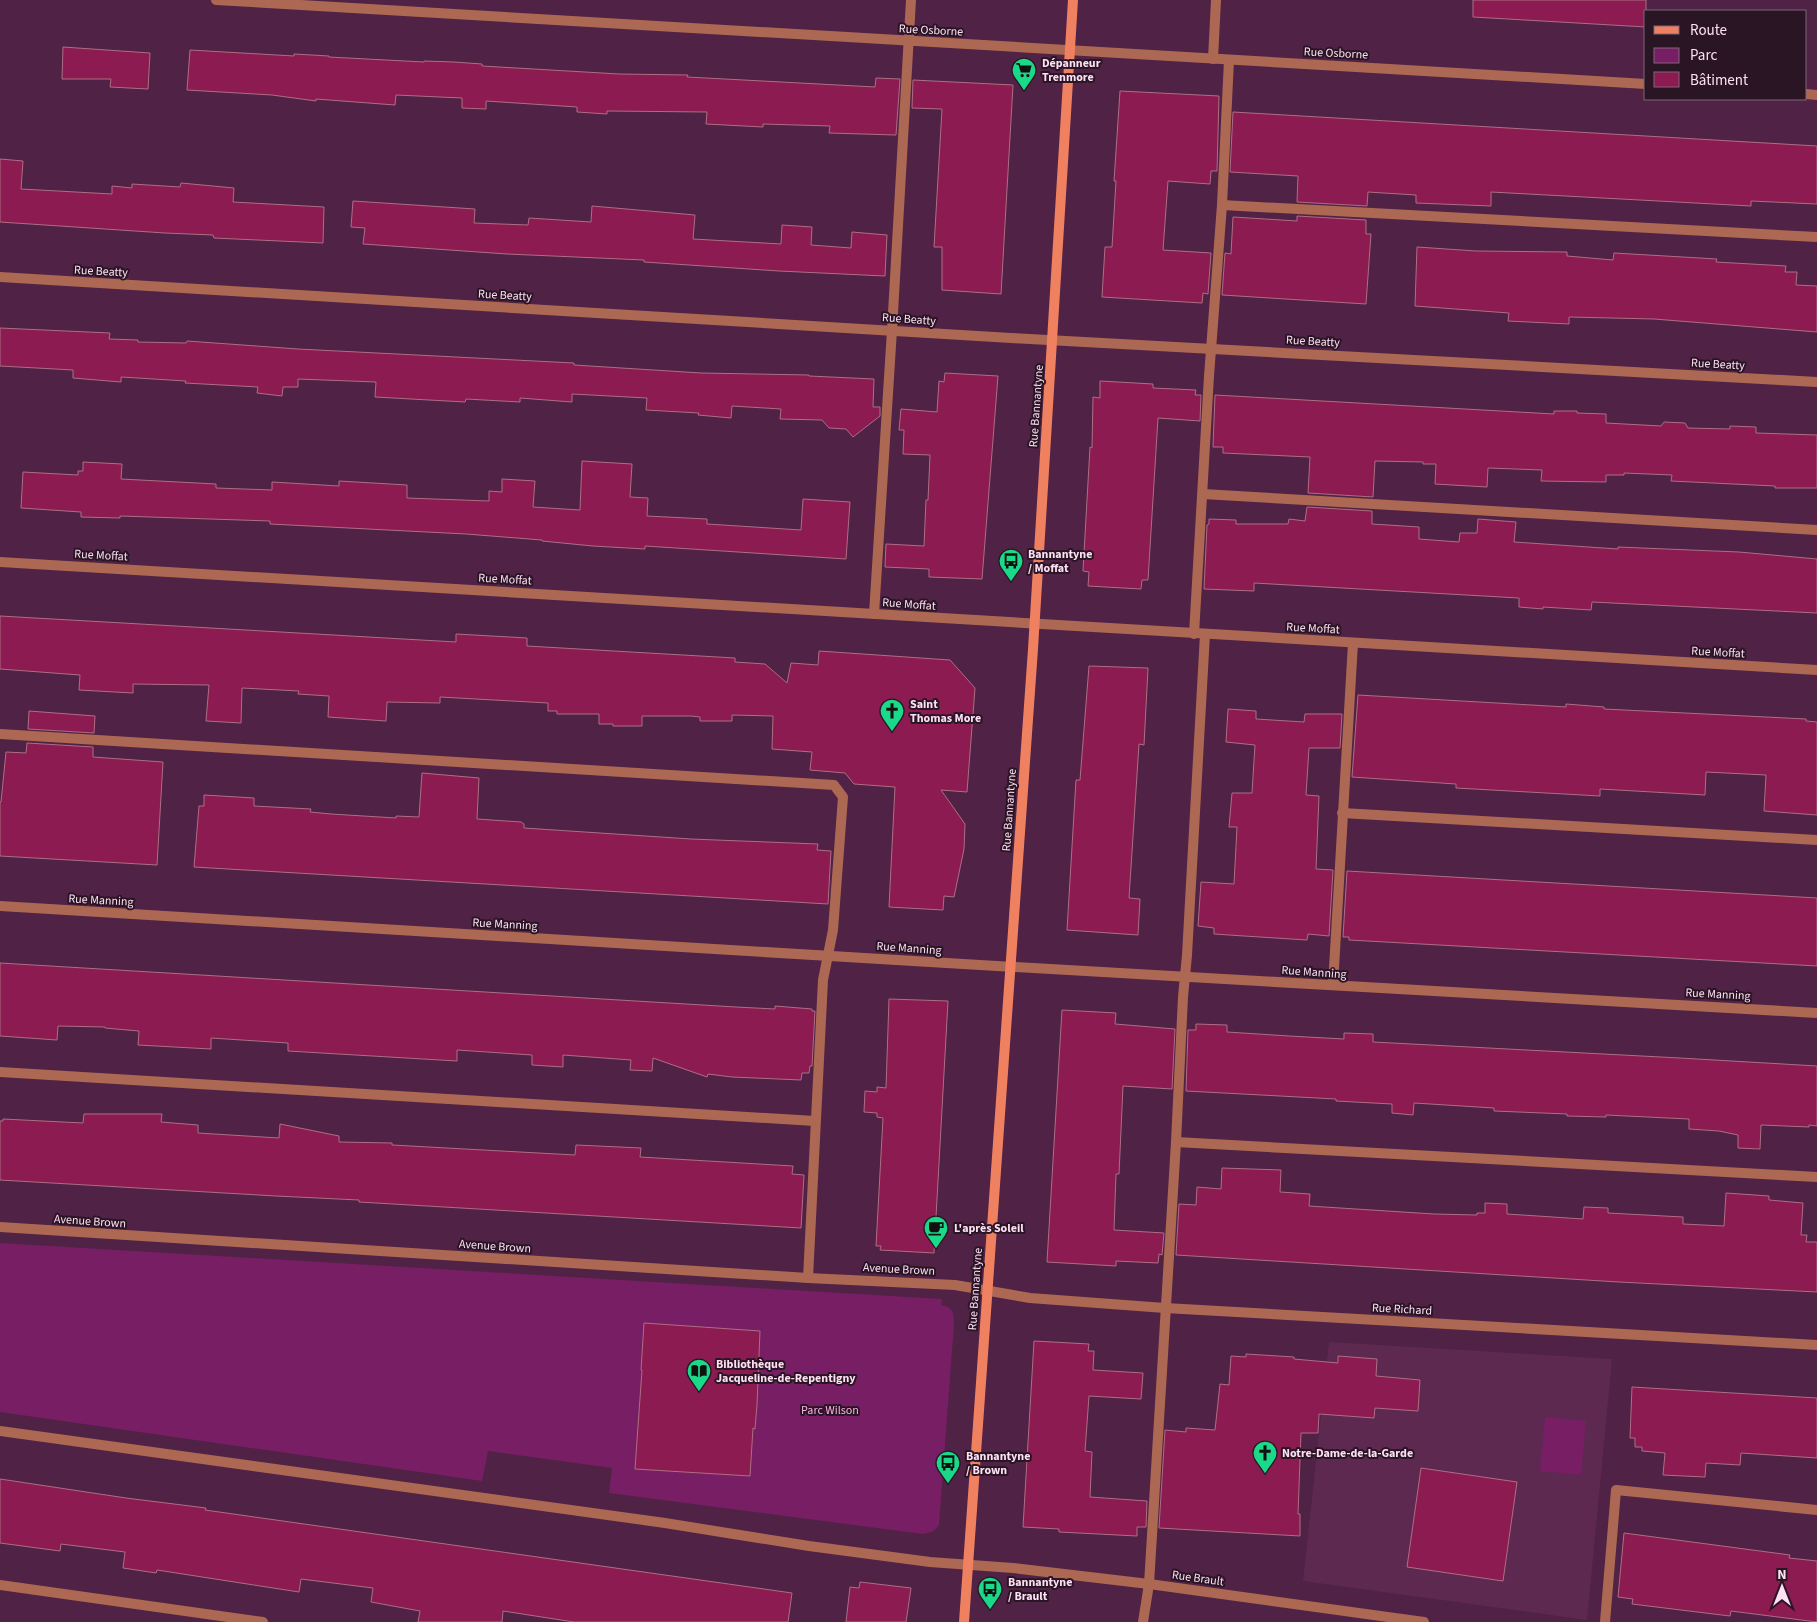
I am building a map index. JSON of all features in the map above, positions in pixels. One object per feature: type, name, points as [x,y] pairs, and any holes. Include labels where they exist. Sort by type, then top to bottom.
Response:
[{"type":"street","name":"Rue Osborne","points":[[216,0],[1644,84]]},
{"type":"street","points":[[874,614],[911,0]]},
{"type":"street","name":"Rue Bannantyne","points":[[964,1622],[1035,624],[1074,0]]},
{"type":"street","points":[[1212,59],[1216,0]]},
{"type":"street","points":[[1194,634],[1222,205],[1229,60]]},
{"type":"street","points":[[1222,205],[1817,237]]},
{"type":"street","name":"Rue Beatty","points":[[0,277],[1053,340],[1817,382]]},
{"type":"street","points":[[1204,494],[1817,530]]},
{"type":"street","name":"Rue Moffat","points":[[0,562],[1817,670]]},
{"type":"street","points":[[1143,1622],[1149,1584],[1205,634]]},
{"type":"street","points":[[1333,985],[1353,643]]},
{"type":"street","points":[[0,734],[834,786],[843,797],[833,930],[823,980],[808,1278]]},
{"type":"street","points":[[1342,814],[1817,840]]},
{"type":"street","name":"Rue Manning","points":[[0,906],[1011,967],[1817,1012]]},
{"type":"street","points":[[0,1072],[815,1121]]},
{"type":"street","points":[[1176,1142],[1817,1177]]},
{"type":"street","name":"Avenue Brown","points":[[0,1227],[808,1278],[954,1285],[987,1291]]},
{"type":"street","name":"Rue Richard","points":[[987,1291],[1030,1298],[1165,1308],[1817,1345]]},
{"type":"street","points":[[0,1431],[665,1523],[809,1546],[930,1562],[968,1564]]},
{"type":"street","points":[[1605,1622],[1616,1490],[1817,1510]]},
{"type":"street","name":"Rue Brault","points":[[968,1564],[1149,1584],[1424,1622]]},
{"type":"street","points":[[0,1585],[263,1622]]},
{"type":"shaded area","name":"Notre-Dame-de-la-Garde","points":[[1329,1342],[1612,1359],[1587,1620],[1303,1581]]},
{"type":"green space","name":"Parc Wilson","points":[[0,1243],[942,1299],[941,1305],[948,1307],[952,1311],[954,1324],[939,1525],[936,1529],[923,1534],[609,1493],[612,1468],[488,1451],[482,1481],[0,1412]]},
{"type":"green space","points":[[1545,1417],[1586,1421],[1581,1475],[1540,1471]]},
{"type":"building","points":[[1473,0],[1646,0],[1644,27],[1473,17]]},
{"type":"building","points":[[63,47],[150,53],[148,89],[110,87],[111,79],[62,79]]},
{"type":"building","points":[[190,50],[454,62],[482,64],[482,66],[619,74],[688,75],[687,77],[875,87],[876,78],[900,79],[896,135],[829,133],[830,126],[763,124],[763,127],[706,124],[707,112],[607,111],[607,114],[577,112],[577,107],[486,101],[486,109],[462,108],[462,98],[396,95],[395,105],[316,99],[316,101],[272,95],[187,90]]},
{"type":"building","points":[[913,80],[1013,85],[1001,294],[942,290],[942,247],[934,247],[942,109],[912,108]]},
{"type":"building","points":[[1120,91],[1219,96],[1217,171],[1211,171],[1210,184],[1168,181],[1163,250],[1211,253],[1208,294],[1203,293],[1202,303],[1102,297],[1105,247],[1112,247]]},
{"type":"building","points":[[1233,112],[1817,146],[1817,204],[1751,201],[1751,206],[1491,192],[1491,206],[1416,203],[1416,195],[1368,192],[1367,206],[1297,202],[1298,176],[1230,172]]},
{"type":"building","points":[[0,159],[23,161],[21,189],[112,194],[112,186],[132,188],[132,184],[180,187],[181,183],[234,188],[233,202],[324,207],[323,243],[214,238],[213,235],[0,222]]},
{"type":"building","points":[[353,201],[475,209],[474,223],[528,225],[529,218],[591,222],[592,206],[695,215],[693,239],[781,244],[782,225],[812,227],[811,245],[851,248],[852,232],[887,235],[885,276],[363,244],[365,228],[351,227]]},
{"type":"building","points":[[1297,216],[1366,220],[1366,234],[1371,234],[1366,304],[1222,295],[1225,253],[1231,254],[1233,217],[1297,221]]},
{"type":"building","points":[[1417,247],[1476,251],[1567,252],[1567,256],[1613,260],[1614,253],[1717,259],[1716,262],[1786,266],[1785,272],[1797,272],[1796,285],[1817,286],[1817,332],[1654,319],[1569,317],[1569,324],[1508,321],[1509,313],[1415,306]]},
{"type":"building","points":[[0,328],[110,333],[109,339],[138,340],[138,342],[186,343],[187,341],[298,349],[574,363],[574,365],[701,373],[809,375],[874,379],[873,407],[880,407],[880,416],[853,437],[846,429],[829,428],[822,420],[780,419],[781,409],[732,406],[731,418],[698,415],[699,413],[646,410],[647,398],[572,394],[572,402],[520,398],[520,402],[466,399],[465,402],[375,397],[376,382],[298,379],[298,387],[283,387],[282,396],[257,393],[258,387],[121,377],[121,382],[73,378],[73,370],[0,366]]},
{"type":"building","points":[[945,373],[998,376],[982,579],[929,577],[929,569],[885,567],[886,544],[924,546],[930,455],[903,454],[904,430],[899,430],[901,409],[937,412],[939,381],[944,382]]},
{"type":"building","points":[[1100,381],[1153,384],[1153,388],[1196,390],[1195,395],[1201,395],[1200,421],[1158,418],[1148,580],[1142,580],[1141,589],[1088,586],[1089,572],[1083,571],[1090,447],[1092,448],[1093,397],[1100,398]]},
{"type":"building","points":[[1215,395],[1554,414],[1554,411],[1577,411],[1577,413],[1606,414],[1606,423],[1661,426],[1664,422],[1685,423],[1688,428],[1730,429],[1730,426],[1756,427],[1756,433],[1817,435],[1817,488],[1775,488],[1775,486],[1671,481],[1672,475],[1624,473],[1624,475],[1606,475],[1606,482],[1541,481],[1542,470],[1488,468],[1487,487],[1435,484],[1436,464],[1375,461],[1373,497],[1308,493],[1310,457],[1223,453],[1223,447],[1213,447]]},
{"type":"building","points":[[582,461],[632,464],[630,497],[648,498],[647,516],[707,519],[707,524],[801,530],[803,499],[850,502],[846,559],[645,546],[645,549],[593,546],[466,534],[270,524],[270,521],[120,516],[120,518],[81,517],[81,512],[21,508],[23,472],[78,475],[78,471],[83,471],[83,462],[122,464],[121,479],[216,484],[216,488],[272,490],[272,482],[339,486],[339,481],[407,485],[407,498],[489,501],[489,491],[502,492],[502,479],[535,481],[533,507],[580,510]]},
{"type":"building","points":[[1307,507],[1372,511],[1372,524],[1419,527],[1419,539],[1459,542],[1460,533],[1477,533],[1478,519],[1516,522],[1514,542],[1618,549],[1618,547],[1739,552],[1817,559],[1817,613],[1592,602],[1591,610],[1543,607],[1543,609],[1519,607],[1519,598],[1254,583],[1254,591],[1204,589],[1207,525],[1209,524],[1209,519],[1236,520],[1236,524],[1288,524],[1289,519],[1305,521]]},
{"type":"building","points":[[0,616],[456,642],[456,634],[527,638],[527,646],[735,658],[735,662],[765,664],[787,683],[791,663],[818,665],[819,651],[950,660],[975,688],[967,792],[941,790],[965,824],[964,849],[954,897],[944,896],[943,910],[889,907],[895,787],[854,784],[845,773],[810,770],[812,752],[772,749],[773,716],[732,715],[732,721],[700,721],[700,717],[691,716],[642,716],[642,726],[613,726],[613,724],[599,724],[599,714],[557,714],[557,711],[548,711],[548,703],[440,697],[440,703],[387,702],[386,721],[328,717],[329,696],[298,694],[299,691],[242,688],[241,723],[206,721],[209,685],[133,684],[133,693],[79,690],[80,675],[0,669]]},
{"type":"building","points":[[1089,666],[1148,668],[1144,745],[1139,744],[1129,898],[1140,899],[1138,935],[1067,930],[1076,780],[1080,780]]},
{"type":"building","points":[[1358,695],[1566,707],[1566,704],[1604,707],[1604,709],[1806,719],[1806,721],[1817,722],[1817,815],[1764,811],[1766,775],[1706,772],[1705,795],[1600,789],[1600,796],[1456,788],[1456,784],[1352,777]]},
{"type":"building","points":[[1228,709],[1256,711],[1256,719],[1304,722],[1305,714],[1342,714],[1340,748],[1309,748],[1306,795],[1319,796],[1316,869],[1333,870],[1329,936],[1308,934],[1307,940],[1214,934],[1214,928],[1198,926],[1201,882],[1234,884],[1237,827],[1229,827],[1232,793],[1252,793],[1255,745],[1226,742]]},
{"type":"building","points":[[29,711],[95,716],[94,733],[28,729]]},
{"type":"building","points":[[27,743],[93,747],[93,757],[163,762],[157,865],[0,856],[0,802],[6,752],[26,753]]},
{"type":"building","points":[[422,773],[479,778],[477,819],[521,822],[524,824],[524,828],[691,839],[818,844],[817,850],[831,851],[828,904],[194,867],[199,806],[204,806],[204,795],[254,798],[254,806],[311,809],[310,812],[396,818],[396,816],[419,817]]},
{"type":"building","points":[[1347,871],[1817,898],[1817,966],[1349,940],[1349,937],[1343,937]]},
{"type":"building","points":[[0,963],[736,1007],[775,1009],[775,1006],[812,1009],[812,1011],[815,1011],[812,1066],[810,1066],[809,1073],[802,1073],[801,1080],[708,1074],[707,1077],[653,1058],[652,1071],[630,1070],[631,1060],[563,1055],[563,1067],[532,1065],[532,1055],[457,1050],[457,1061],[288,1051],[288,1043],[211,1038],[211,1049],[138,1045],[139,1031],[105,1027],[58,1026],[57,1040],[0,1036]]},
{"type":"building","points":[[889,999],[948,1001],[934,1253],[880,1250],[881,1246],[876,1246],[883,1118],[877,1117],[877,1113],[864,1112],[865,1091],[877,1092],[877,1087],[886,1088]]},
{"type":"building","points":[[1062,1010],[1116,1013],[1115,1024],[1175,1029],[1172,1089],[1123,1086],[1119,1174],[1116,1174],[1114,1230],[1164,1233],[1162,1255],[1159,1254],[1158,1263],[1116,1261],[1116,1266],[1047,1262]]},
{"type":"building","points":[[1196,1024],[1227,1025],[1227,1032],[1289,1036],[1344,1039],[1344,1033],[1373,1034],[1373,1042],[1817,1066],[1817,1126],[1761,1125],[1760,1149],[1738,1148],[1738,1135],[1719,1131],[1689,1129],[1689,1119],[1606,1115],[1606,1117],[1567,1116],[1567,1114],[1494,1111],[1494,1108],[1414,1103],[1413,1115],[1392,1113],[1392,1104],[1186,1091],[1188,1030],[1196,1030]]},
{"type":"building","points":[[84,1114],[162,1114],[161,1122],[198,1125],[198,1133],[279,1138],[280,1124],[339,1136],[339,1142],[392,1143],[392,1145],[575,1155],[576,1145],[641,1148],[640,1157],[793,1166],[792,1174],[804,1175],[801,1228],[359,1202],[359,1200],[0,1180],[0,1121],[3,1121],[3,1119],[83,1123]]},
{"type":"building","points":[[1222,1168],[1281,1170],[1280,1192],[1310,1194],[1309,1206],[1434,1214],[1477,1215],[1477,1213],[1485,1213],[1485,1203],[1507,1204],[1507,1214],[1583,1219],[1584,1207],[1608,1208],[1608,1213],[1683,1217],[1683,1224],[1724,1226],[1726,1193],[1769,1196],[1769,1200],[1803,1203],[1801,1235],[1807,1235],[1806,1242],[1817,1242],[1817,1292],[1176,1255],[1179,1204],[1196,1205],[1197,1187],[1221,1189]]},
{"type":"building","name":"Bibliothèque Jacqueline-de-Repentigny","points":[[644,1323],[760,1331],[757,1405],[755,1429],[753,1428],[750,1476],[635,1469]]},
{"type":"building","points":[[1034,1341],[1089,1344],[1088,1351],[1094,1351],[1093,1370],[1143,1373],[1141,1399],[1089,1396],[1085,1451],[1092,1452],[1090,1497],[1147,1501],[1146,1527],[1137,1527],[1137,1536],[1059,1532],[1059,1529],[1023,1527]]},
{"type":"building","points":[[1246,1354],[1294,1357],[1294,1359],[1338,1363],[1338,1356],[1377,1359],[1376,1376],[1420,1380],[1418,1411],[1375,1408],[1374,1418],[1319,1414],[1318,1433],[1301,1433],[1298,1514],[1300,1514],[1300,1536],[1159,1528],[1165,1430],[1186,1432],[1186,1428],[1215,1430],[1220,1384],[1229,1385],[1231,1356],[1246,1357]]},
{"type":"building","points":[[1632,1387],[1817,1398],[1817,1458],[1741,1453],[1740,1465],[1706,1463],[1705,1477],[1663,1475],[1665,1453],[1642,1451],[1642,1447],[1635,1447],[1635,1438],[1630,1438]]},
{"type":"building","points":[[1421,1468],[1517,1482],[1503,1581],[1407,1567]]},
{"type":"building","points":[[0,1479],[792,1593],[788,1622],[574,1622],[503,1611],[502,1622],[418,1622],[420,1611],[371,1602],[373,1588],[301,1579],[299,1592],[157,1570],[156,1573],[123,1568],[125,1552],[61,1544],[60,1551],[0,1543]]},
{"type":"building","points":[[1624,1533],[1790,1555],[1789,1558],[1817,1561],[1817,1622],[1731,1611],[1730,1616],[1632,1604],[1633,1599],[1618,1597]]},
{"type":"building","points":[[860,1582],[911,1588],[906,1622],[846,1622],[850,1587],[859,1588]]},
{"type":"place","name":"Dépanneur Trenmore","points":[[1024,91]]},
{"type":"place","name":"Bannantyne / Moffat","points":[[1011,582]]},
{"type":"place","name":"Saint Thomas More","points":[[892,732]]},
{"type":"place","name":"L'après Soleil","points":[[936,1249]]},
{"type":"place","name":"Bibliothèque Jacqueline-de-Repentigny","points":[[699,1392]]},
{"type":"place","name":"Notre-Dame-de-la-Garde","points":[[1265,1474]]},
{"type":"place","name":"Bannantyne / Brown","points":[[948,1484]]},
{"type":"place","name":"Bannantyne / Brault","points":[[990,1610]]}]
